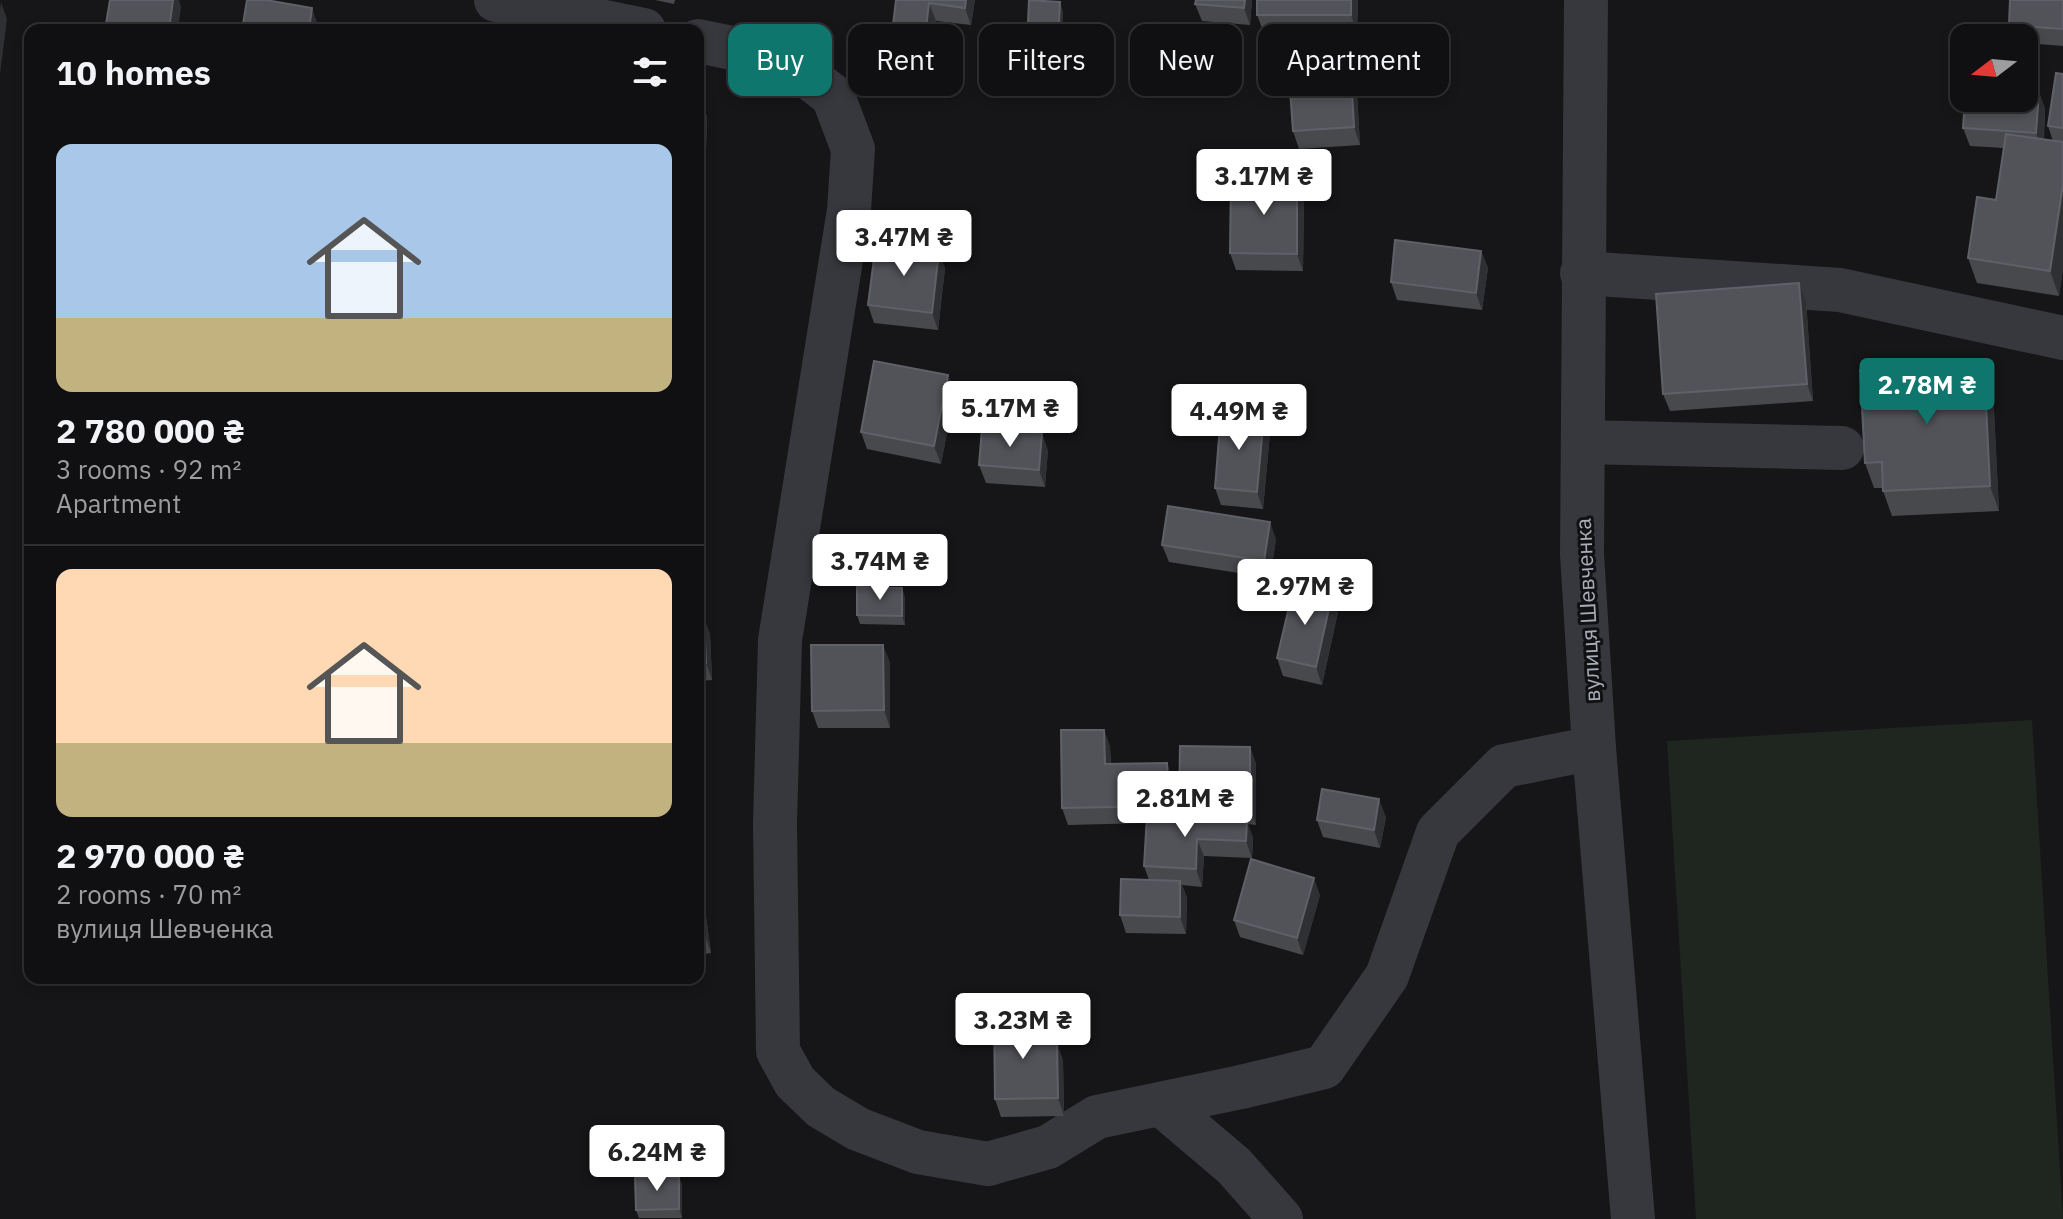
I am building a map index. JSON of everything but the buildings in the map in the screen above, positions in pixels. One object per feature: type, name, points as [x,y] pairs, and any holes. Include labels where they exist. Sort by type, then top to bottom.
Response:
[{"type":"street","points":[[496,0],[614,24]]},
{"type":"street","name":"вулиця Шевченка","points":[[1586,0],[1582,554],[1594,748],[1633,1219]]},
{"type":"street","points":[[704,42],[785,59],[833,96],[853,149],[849,210],[780,640],[775,823],[778,1051],[795,1082],[821,1107],[858,1129],[918,1152],[988,1164],[1048,1147],[1097,1117],[1324,1067],[1387,976],[1438,832],[1504,766],[1594,748]]},
{"type":"street","points":[[1583,273],[1840,290],[2063,338]]},
{"type":"street","points":[[1583,442],[1842,448]]},
{"type":"street","points":[[1161,1104],[1234,1166],[1281,1219]]},
{"type":"shaded area","points":[[2032,720],[2063,1219],[1696,1219],[1667,741]]}]
